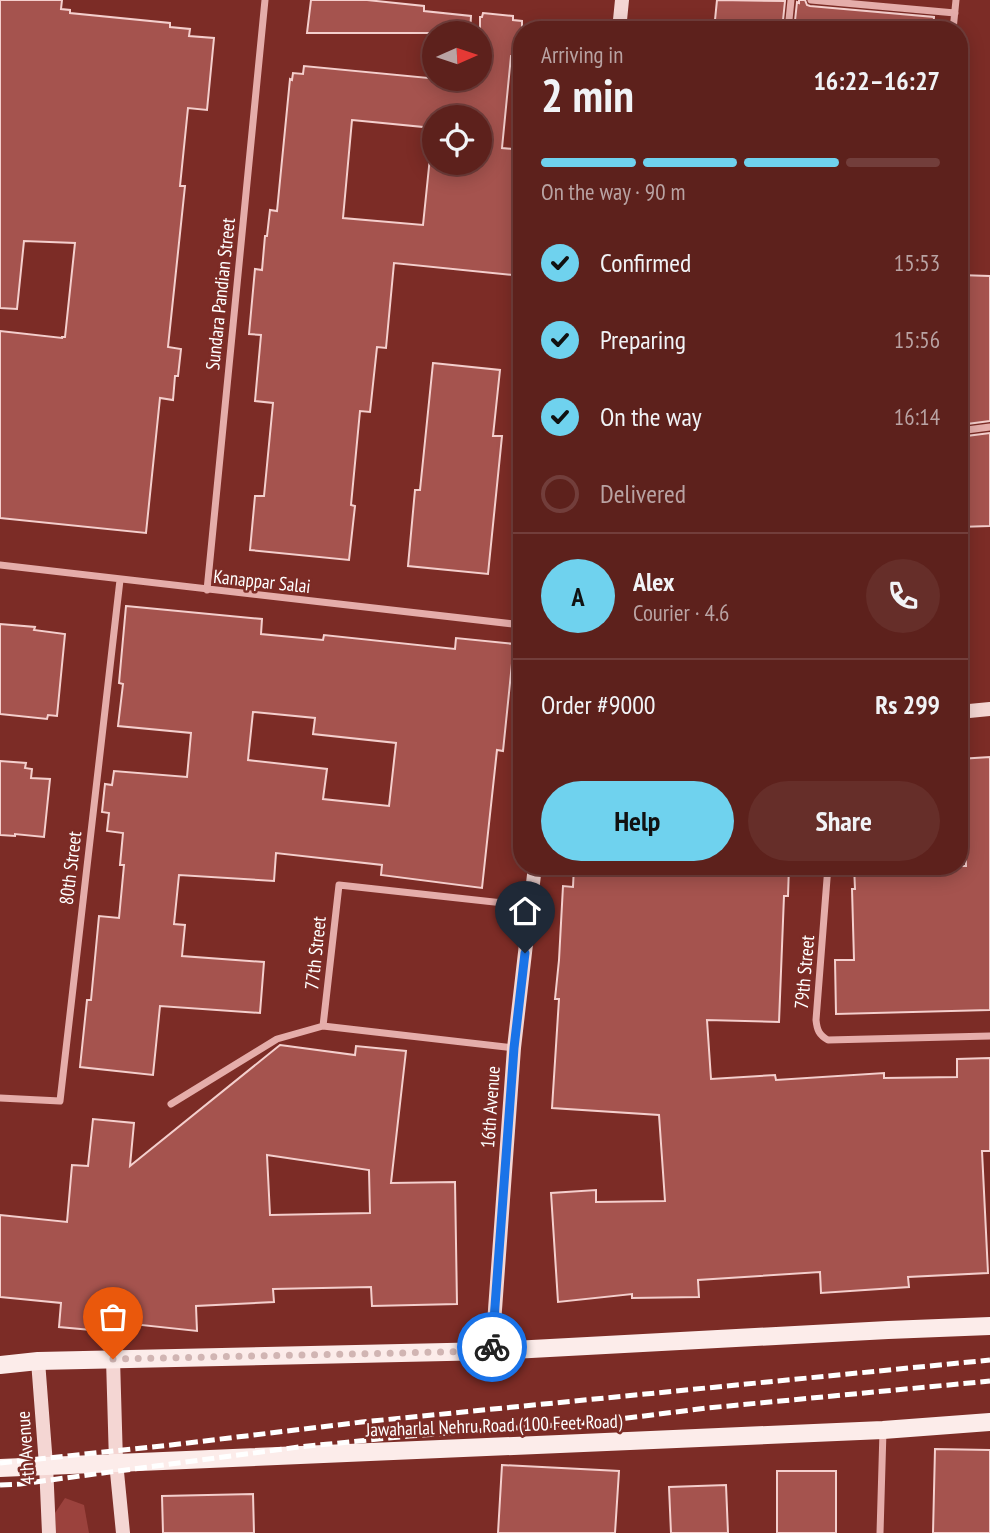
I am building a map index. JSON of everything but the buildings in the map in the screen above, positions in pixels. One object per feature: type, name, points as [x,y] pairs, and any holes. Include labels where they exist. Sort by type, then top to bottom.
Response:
[{"type":"main road","points":[[0,1365],[38,1361],[492,1351],[990,1326]]},
{"type":"main road","name":"Jawaharlal Nehru Road (100 Feet Road)","points":[[0,1468],[883,1430],[990,1422]]},
{"type":"street","name":"Sundara Pandian Street","points":[[207,590],[265,0]]},
{"type":"street","points":[[620,21],[622,0]]},
{"type":"street","points":[[789,21],[791,0]]},
{"type":"street","points":[[811,0],[955,13]]},
{"type":"street","points":[[954,21],[956,0]]},
{"type":"street","points":[[968,430],[990,427]]},
{"type":"street","name":"Kanappar Salai","points":[[0,565],[513,624]]},
{"type":"street","name":"80th Street","points":[[0,1098],[60,1101],[120,580]]},
{"type":"street","points":[[968,711],[990,709]]},
{"type":"street","name":"16th Avenue","points":[[492,1351],[514,1048],[534,875]]},
{"type":"street","name":"79th Street","points":[[827,875],[816,1020],[821,1036],[828,1040],[990,1036]]},
{"type":"street","name":"77th Street","points":[[323,1027],[339,885],[530,906]]},
{"type":"street","points":[[172,1104],[276,1039],[323,1027],[514,1048]]},
{"type":"street","points":[[113,1359],[116,1462],[124,1533]]},
{"type":"street","name":"4th Avenue","points":[[38,1361],[49,1533]]},
{"type":"street","points":[[880,1533],[883,1430]]},
{"type":"shaded area","points":[[65,1498],[84,1505],[89,1533],[56,1533],[55,1513]]},
{"type":"railway","points":[[0,1463],[362,1422],[990,1360]]},
{"type":"railway","points":[[0,1485],[299,1447],[596,1422],[707,1408],[990,1381]]},
{"type":"way so far","points":[[113,1359],[492,1351],[492,1347]]},
{"type":"route","points":[[492,1347],[514,1048],[525,953]]}]
